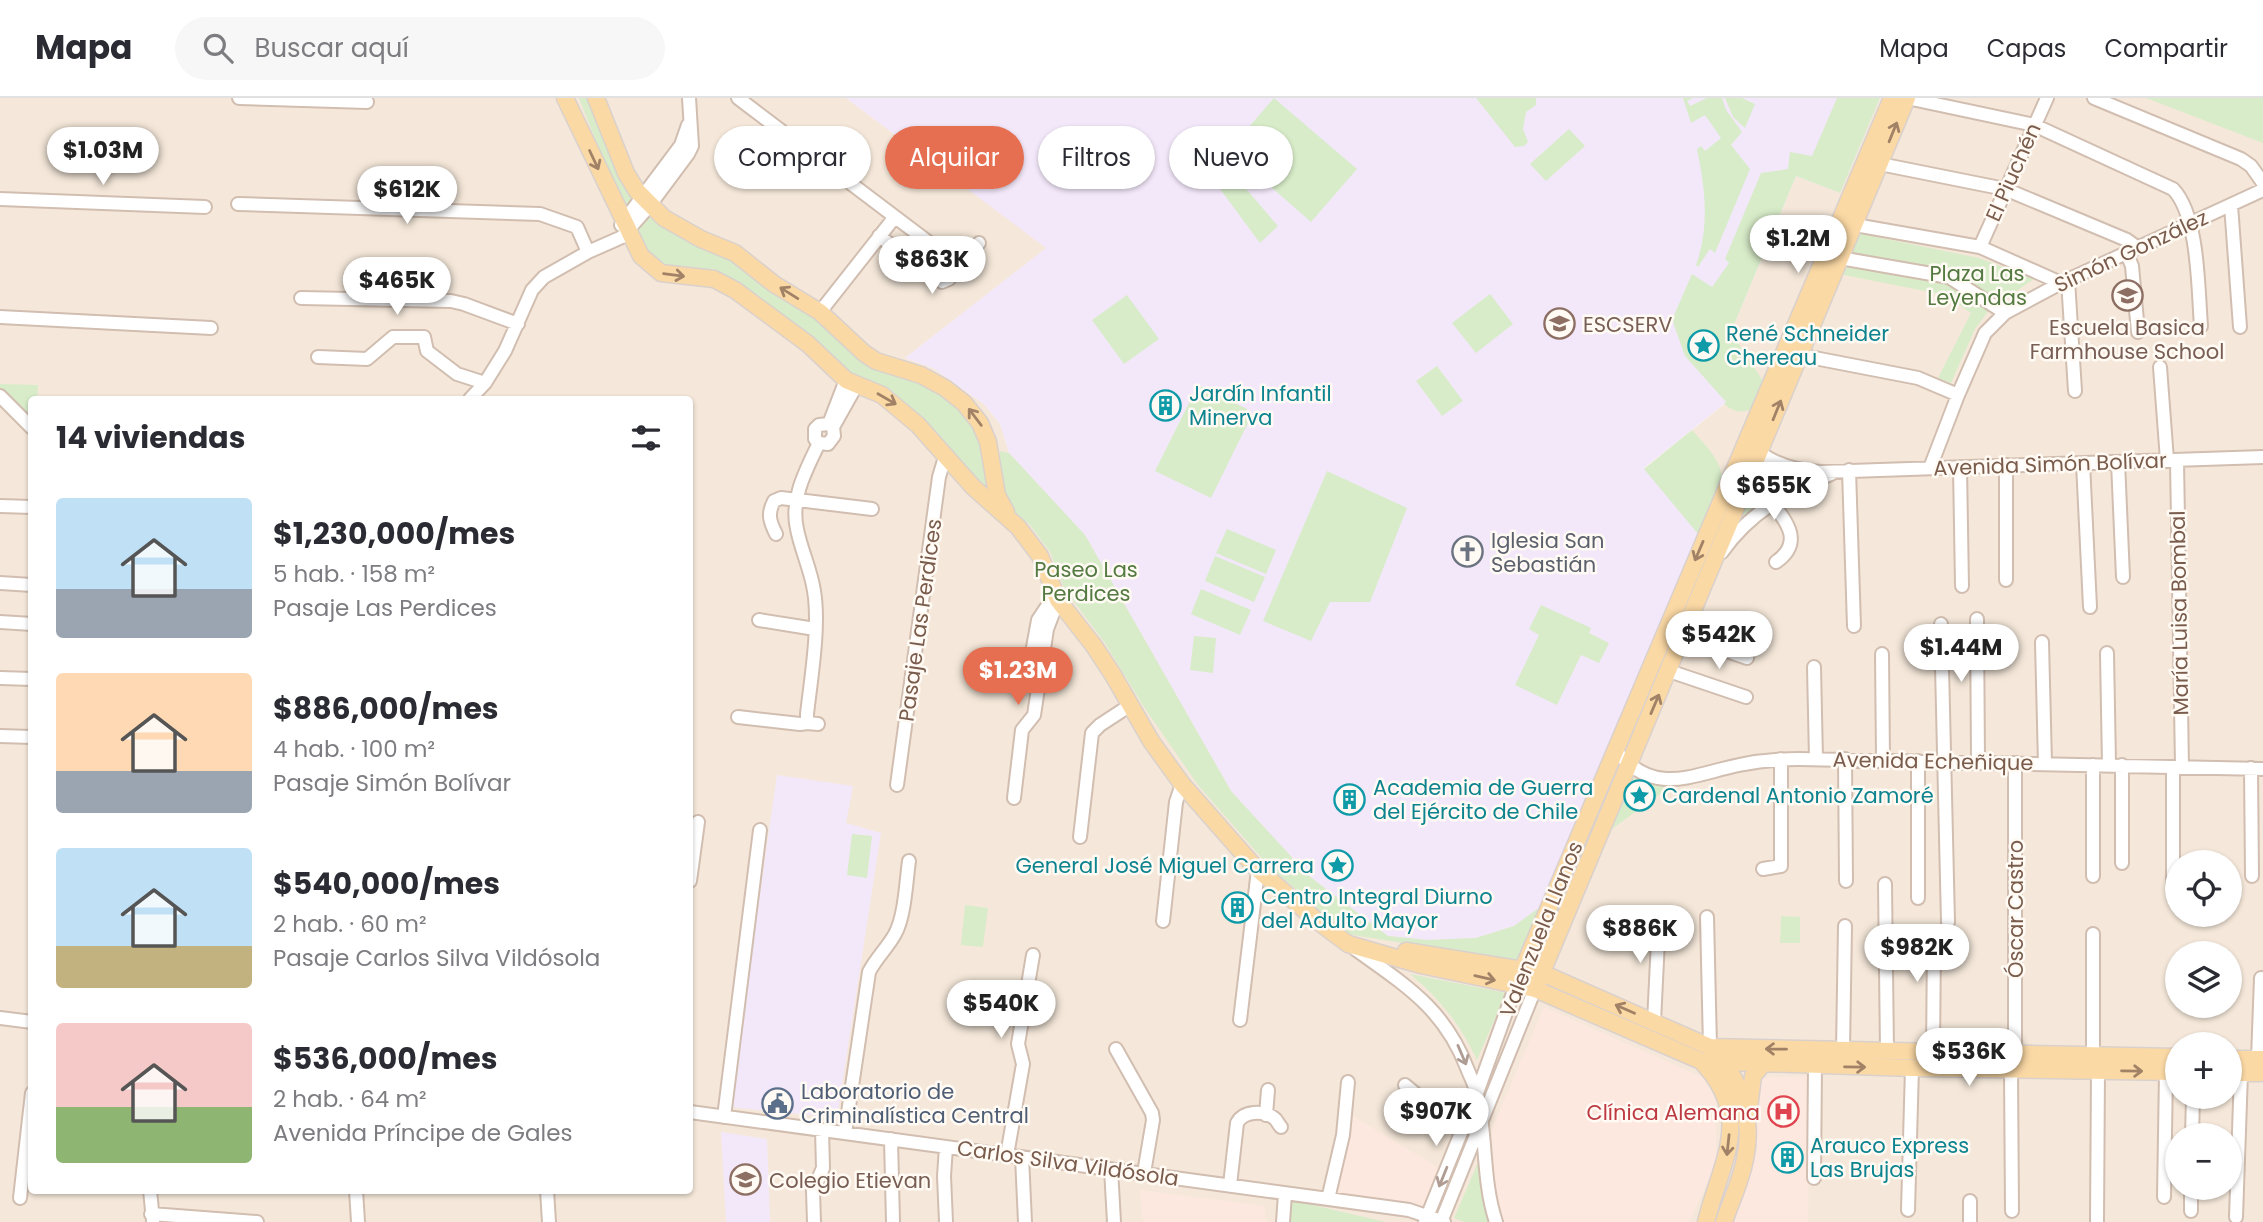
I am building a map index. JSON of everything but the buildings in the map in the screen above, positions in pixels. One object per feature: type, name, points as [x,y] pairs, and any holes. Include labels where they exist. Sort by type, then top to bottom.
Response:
[{"type":"main road","points":[[565,98],[622,232],[653,269],[669,276],[714,279],[736,290],[808,344],[851,383],[882,395],[895,404],[918,425],[973,487],[1018,527]]},
{"type":"main road","points":[[596,98],[626,173],[647,202],[664,218],[735,253],[774,284],[820,312],[876,361],[920,375],[964,403],[981,423],[988,442],[1000,503],[1040,556],[1057,597],[1113,675],[1151,741],[1182,784],[1258,870],[1348,944],[1421,965],[1519,977],[1542,973],[1654,1022],[1705,1054],[1843,1050],[2015,1054],[2165,1071]]},
{"type":"main road","name":"Valenzuela Llanos","points":[[1519,977],[1892,98]]},
{"type":"main road","name":"Valenzuela Llanos","points":[[1535,989],[1907,98]]},
{"type":"main road","points":[[973,487],[991,487],[994,481]]},
{"type":"main road","points":[[1519,977],[1535,989],[1724,1063],[2011,1070],[2165,1059]]},
{"type":"main road","points":[[1705,1054],[1722,1091],[1730,1127],[1726,1162],[1706,1222]]},
{"type":"main road","points":[[2242,1061],[2261,1064]]},
{"type":"main road","points":[[1724,1063],[1739,1088],[1748,1128]]},
{"type":"main road","points":[[1724,1222],[1745,1160],[1751,1085],[1755,1072],[1763,1064]]},
{"type":"main road","points":[[2242,1071],[2261,1064]]},
{"type":"street","points":[[239,98],[368,102]]},
{"type":"street","points":[[473,396],[485,383],[505,351],[532,290],[544,277],[622,232],[688,154],[692,146],[689,98]]},
{"type":"street","points":[[738,98],[960,266]]},
{"type":"street","points":[[1907,98],[2034,125],[2173,190],[2181,199],[2191,223],[2201,326]]},
{"type":"street","name":"El Piuchén","points":[[1980,247],[2047,98]]},
{"type":"street","points":[[2094,98],[2241,159],[2256,172],[2263,183]]},
{"type":"street","points":[[1880,164],[2005,189],[2127,240],[2133,251],[2138,332]]},
{"type":"street","name":"Simón González","points":[[1930,468],[1985,333],[2004,313],[2064,282],[2263,190]]},
{"type":"street","points":[[0,199],[205,207]]},
{"type":"street","points":[[238,204],[540,214],[577,227],[588,252]]},
{"type":"street","points":[[2231,205],[2240,327]]},
{"type":"street","points":[[820,312],[894,218]]},
{"type":"street","points":[[1855,225],[1980,247],[2064,282],[2075,391]]},
{"type":"street","points":[[879,236],[938,281],[949,279],[979,243]]},
{"type":"street","points":[[1840,258],[1949,277],[2004,313]]},
{"type":"street","points":[[302,298],[451,301],[518,324]]},
{"type":"street","points":[[0,317],[211,328]]},
{"type":"street","points":[[318,357],[367,359],[393,337],[424,337],[427,351],[457,374],[485,383]]},
{"type":"street","points":[[1800,355],[1918,378],[1958,395]]},
{"type":"street","name":"María Luisa Bombal","points":[[2160,367],[2172,460],[2177,767],[2174,850]]},
{"type":"street","points":[[738,716],[800,724],[812,723],[814,591],[796,526],[797,499],[801,481],[819,443],[815,439],[815,429],[818,425],[831,426],[851,383]]},
{"type":"street","points":[[0,396],[28,424]]},
{"type":"street","name":"Avenida Simón Bolívar","points":[[1747,442],[1760,453],[1789,468],[1805,471],[2263,457]]},
{"type":"street","name":"Pasaje Las Perdices","points":[[897,785],[939,477],[945,457]]},
{"type":"street","points":[[2118,462],[2123,577]]},
{"type":"street","points":[[2082,463],[2090,607]]},
{"type":"street","points":[[2006,465],[2006,580]]},
{"type":"street","points":[[1960,467],[1962,586]]},
{"type":"street","points":[[1843,471],[1854,626]]},
{"type":"street","name":"Avenida Simón Bolívar","points":[[1710,573],[1735,533],[1772,503],[1810,482],[1843,471]]},
{"type":"street","points":[[776,534],[769,521],[769,509],[774,501],[781,498],[872,509]]},
{"type":"street","points":[[1772,503],[1788,524],[1791,536],[1787,551],[1776,562]]},
{"type":"street","points":[[0,506],[28,507]]},
{"type":"street","points":[[0,583],[28,585]]},
{"type":"street","points":[[1027,680],[1038,620],[1057,597]]},
{"type":"street","points":[[1014,798],[1022,730],[1034,715],[1046,629],[1057,597]]},
{"type":"street","points":[[1977,619],[1978,762]]},
{"type":"street","points":[[759,620],[815,629]]},
{"type":"street","points":[[0,622],[28,624]]},
{"type":"street","points":[[1941,624],[1948,922]]},
{"type":"street","points":[[1684,636],[1748,658]]},
{"type":"street","points":[[2042,642],[2045,764]]},
{"type":"street","points":[[2107,653],[2122,863]]},
{"type":"street","points":[[1882,654],[1883,760]]},
{"type":"street","points":[[1814,667],[1816,759]]},
{"type":"street","points":[[1669,671],[1746,697]]},
{"type":"street","points":[[0,678],[28,679]]},
{"type":"street","points":[[1080,837],[1092,733],[1129,706]]},
{"type":"street","points":[[0,736],[28,737]]},
{"type":"street","points":[[1616,751],[1629,767]]},
{"type":"street","points":[[1763,869],[1781,866],[1782,759]]},
{"type":"street","name":"Avenida Echeñique","points":[[1629,767],[1657,778],[1677,780],[1738,765],[1782,759],[2257,768]]},
{"type":"street","points":[[1845,759],[1846,881]]},
{"type":"street","points":[[1918,761],[1918,898]]},
{"type":"street","name":"Óscar Castro","points":[[2015,763],[2015,1054]]},
{"type":"street","points":[[2093,765],[2093,876]]},
{"type":"street","points":[[2252,876],[2257,768]]},
{"type":"street","points":[[1163,921],[1176,802],[1182,784]]},
{"type":"street","points":[[693,859],[698,822]]},
{"type":"street","points":[[724,1116],[760,830]]},
{"type":"street","points":[[845,1133],[869,972],[895,934],[909,861]]},
{"type":"street","points":[[1240,1020],[1258,870]]},
{"type":"street","points":[[1885,884],[1887,1051]]},
{"type":"street","points":[[1705,1054],[1707,917]]},
{"type":"street","points":[[1654,1022],[1659,920]]},
{"type":"street","points":[[1843,1050],[1845,926]]},
{"type":"street","points":[[2093,934],[2097,1222]]},
{"type":"street","points":[[1933,1052],[1934,942]]},
{"type":"street","points":[[1348,944],[1414,991],[1440,1018],[1455,1040],[1477,1093],[1488,1186],[1496,1222]]},
{"type":"street","points":[[1007,1155],[1023,1064],[1018,1044],[1032,955]]},
{"type":"street","name":"Valenzuela Llanos","points":[[1426,1219],[1477,1093],[1519,977]]},
{"type":"street","points":[[2261,978],[2261,1064]]},
{"type":"street","name":"Valenzuela Llanos","points":[[1442,1222],[1535,989]]},
{"type":"street","points":[[0,1018],[28,1022]]},
{"type":"street","points":[[1116,1049],[1152,1112],[1144,1173]]},
{"type":"street","points":[[1814,1178],[1815,1066]]},
{"type":"street","points":[[1908,1210],[1912,1068]]},
{"type":"street","points":[[2011,1070],[2012,1212]]},
{"type":"street","points":[[1328,1199],[1343,1135],[1349,1082]]},
{"type":"street","points":[[1405,1085],[1461,1132]]},
{"type":"street","points":[[1266,1115],[1268,1090]]},
{"type":"street","points":[[2164,1197],[2170,1109]]},
{"type":"street","points":[[2235,1109],[2236,1217]]},
{"type":"street","name":"Carlos Silva Vildósola","points":[[693,1112],[1328,1199],[1442,1222]]},
{"type":"street","points":[[1230,1185],[1238,1119],[1247,1114],[1266,1115],[1273,1117],[1281,1127]]},
{"type":"street","points":[[20,1198],[28,1128]]},
{"type":"street","points":[[814,1222],[813,1191],[823,1168],[822,1130]]},
{"type":"street","points":[[891,1139],[893,1222]]},
{"type":"street","points":[[946,1147],[946,1222]]},
{"type":"street","points":[[1022,1157],[1025,1222]]},
{"type":"street","points":[[1111,1169],[1114,1222]]},
{"type":"street","points":[[150,1194],[152,1218],[257,1222]]},
{"type":"street","points":[[356,1194],[358,1222]]},
{"type":"street","points":[[547,1194],[549,1222]]},
{"type":"street","points":[[1283,1222],[1285,1194]]},
{"type":"street","points":[[2191,1200],[2191,1211]]},
{"type":"street","points":[[1970,1201],[1970,1222]]},
{"type":"shaded area","points":[[0,98],[846,98],[885,127],[885,189],[968,189],[1047,248],[905,358],[933,368],[984,404],[1000,424],[1009,453],[1539,908],[1699,536],[1644,469],[1759,376],[1731,332],[1796,176],[1880,98],[2263,98],[2263,1222],[0,1222]]},
{"type":"shaded area","points":[[846,98],[1880,98],[1840,193],[1796,176],[1731,332],[1759,376],[1644,468],[1699,535],[1539,908],[1514,926],[1476,938],[1427,940],[1388,936],[1309,876],[1231,791],[1085,535],[1009,453],[1000,424],[984,404],[933,368],[905,358],[1046,248],[967,189],[1024,189],[1024,126],[885,127]]},
{"type":"shaded area","points":[[777,775],[853,786],[846,823],[881,833],[837,1118],[729,1107]]},
{"type":"shaded area","points":[[1544,1007],[1706,1079],[1716,1102],[1716,1163],[1689,1222],[1503,1222],[1496,1204],[1492,1129]]},
{"type":"shaded area","name":"Arauco Express Las Brujas","points":[[1809,1076],[1808,1222],[1729,1222],[1753,1138],[1757,1078]]},
{"type":"shaded area","points":[[1351,1115],[1440,1169],[1424,1209],[1334,1196]]},
{"type":"shaded area","name":"Colegio Etievan","points":[[721,1132],[767,1139],[770,1222],[726,1222]]},
{"type":"shaded area","points":[[1140,1190],[1264,1206],[1266,1222],[1143,1222]]},
{"type":"green space","points":[[579,98],[592,98],[634,193],[738,256],[844,336],[942,387],[979,427],[1001,507],[917,413],[883,393],[859,383],[736,285],[654,267],[622,207]]},
{"type":"green space","points":[[1274,98],[1357,169],[1311,222],[1273,189],[1293,189],[1293,126],[1250,126]]},
{"type":"green space","points":[[1476,98],[1536,98],[1536,105],[1526,112],[1523,129],[1528,142],[1524,146],[1515,147]]},
{"type":"green space","points":[[1683,98],[1693,98],[1687,101],[1690,106],[1707,98],[1722,98],[1726,110],[1742,132],[1731,145],[1750,169],[1715,253],[1710,249],[1698,267],[1696,265],[1703,236],[1705,207],[1697,149],[1701,146],[1705,151],[1721,138],[1705,115],[1691,123]]},
{"type":"green space","points":[[1725,98],[1742,98],[1755,104],[1745,128],[1733,117]]},
{"type":"green space","points":[[1837,98],[1880,98],[1840,193],[1796,176],[1731,332],[1763,381],[1753,408],[1735,410],[1724,404],[1726,402],[1685,356],[1673,321],[1675,313],[1692,274],[1712,287],[1729,263],[1725,259],[1761,173],[1788,169],[1790,152],[1812,156]]},
{"type":"green space","points":[[2146,98],[2263,98],[2263,143]]},
{"type":"green space","points":[[1569,129],[1585,146],[1546,181],[1530,164]]},
{"type":"green space","points":[[1220,189],[1246,189],[1278,226],[1260,243]]},
{"type":"green space","name":"Plaza Las Leyendas","points":[[1852,232],[1979,258],[2034,279],[1990,309],[1975,329],[1951,383],[1938,378],[1971,313],[1945,295],[1834,273]]},
{"type":"green space","points":[[1490,294],[1513,324],[1476,353],[1452,323]]},
{"type":"green space","points":[[1127,295],[1159,339],[1124,364],[1092,320]]},
{"type":"green space","points":[[1437,366],[1463,401],[1442,416],[1416,381]]},
{"type":"green space","points":[[0,384],[38,385],[37,396],[28,396],[28,418],[0,388]]},
{"type":"green space","points":[[1198,385],[1247,409],[1248,423],[1211,498],[1155,471]]},
{"type":"green space","points":[[1692,430],[1719,465],[1722,479],[1699,535],[1644,469]]},
{"type":"green space","name":"Paseo Las Perdices","points":[[1000,451],[1009,453],[1085,535],[1231,791],[1309,876],[1388,936],[1427,940],[1476,938],[1514,926],[1539,908],[1520,958],[1515,961],[1347,934],[1267,864],[1198,785],[1144,707],[1105,643],[1065,590],[1050,552],[1030,525],[1007,505],[1000,477]]},
{"type":"green space","points":[[1762,464],[1810,480],[1738,519]]},
{"type":"green space","points":[[1327,471],[1407,508],[1370,602],[1330,602],[1311,641],[1263,621]]},
{"type":"green space","points":[[1227,529],[1276,550],[1266,574],[1216,553]]},
{"type":"green space","points":[[1215,556],[1265,577],[1254,602],[1205,581]]},
{"type":"green space","points":[[1201,589],[1251,610],[1240,635],[1191,614]]},
{"type":"green space","points":[[1541,605],[1591,628],[1589,633],[1609,643],[1599,663],[1581,655],[1557,705],[1515,685],[1539,635],[1529,629]]},
{"type":"green space","points":[[1194,636],[1216,638],[1213,673],[1190,670]]},
{"type":"green space","points":[[1625,776],[1670,787],[1602,836]]},
{"type":"green space","points":[[852,834],[872,836],[867,878],[847,875]]},
{"type":"green space","points":[[965,905],[988,908],[983,947],[961,945]]},
{"type":"green space","points":[[1781,916],[1800,917],[1800,943],[1780,943]]},
{"type":"green space","points":[[1410,974],[1506,993],[1477,1060],[1448,1013]]},
{"type":"green space","points":[[1480,1158],[1490,1222],[1464,1222],[1454,1218]]},
{"type":"green space","points":[[1291,1200],[1386,1222],[1290,1222]]},
{"type":"place","name":"Escuela Basica Farmhouse School","points":[[2127,295]]},
{"type":"place","name":"ESCSERV","points":[[1560,324]]},
{"type":"place","name":"René Schneider Chereau","points":[[1703,345]]},
{"type":"place","name":"Jardín Infantil Minerva","points":[[1166,405]]},
{"type":"place","name":"Iglesia San Sebastián","points":[[1468,552]]},
{"type":"place","name":"Cardenal Antonio Zamoré","points":[[1639,795]]},
{"type":"place","name":"Academia de Guerra del Ejército de Chile","points":[[1350,799]]},
{"type":"place","name":"General José Miguel Carrera","points":[[1337,865]]},
{"type":"place","name":"Centro Integral Diurno del Adulto Mayor","points":[[1238,908]]},
{"type":"place","name":"Laboratorio de Criminalística Central","points":[[778,1103]]},
{"type":"place","name":"Clínica Alemana","points":[[1783,1112]]},
{"type":"place","name":"Arauco Express Las Brujas","points":[[1787,1157]]},
{"type":"place","name":"Colegio Etievan","points":[[746,1180]]}]
